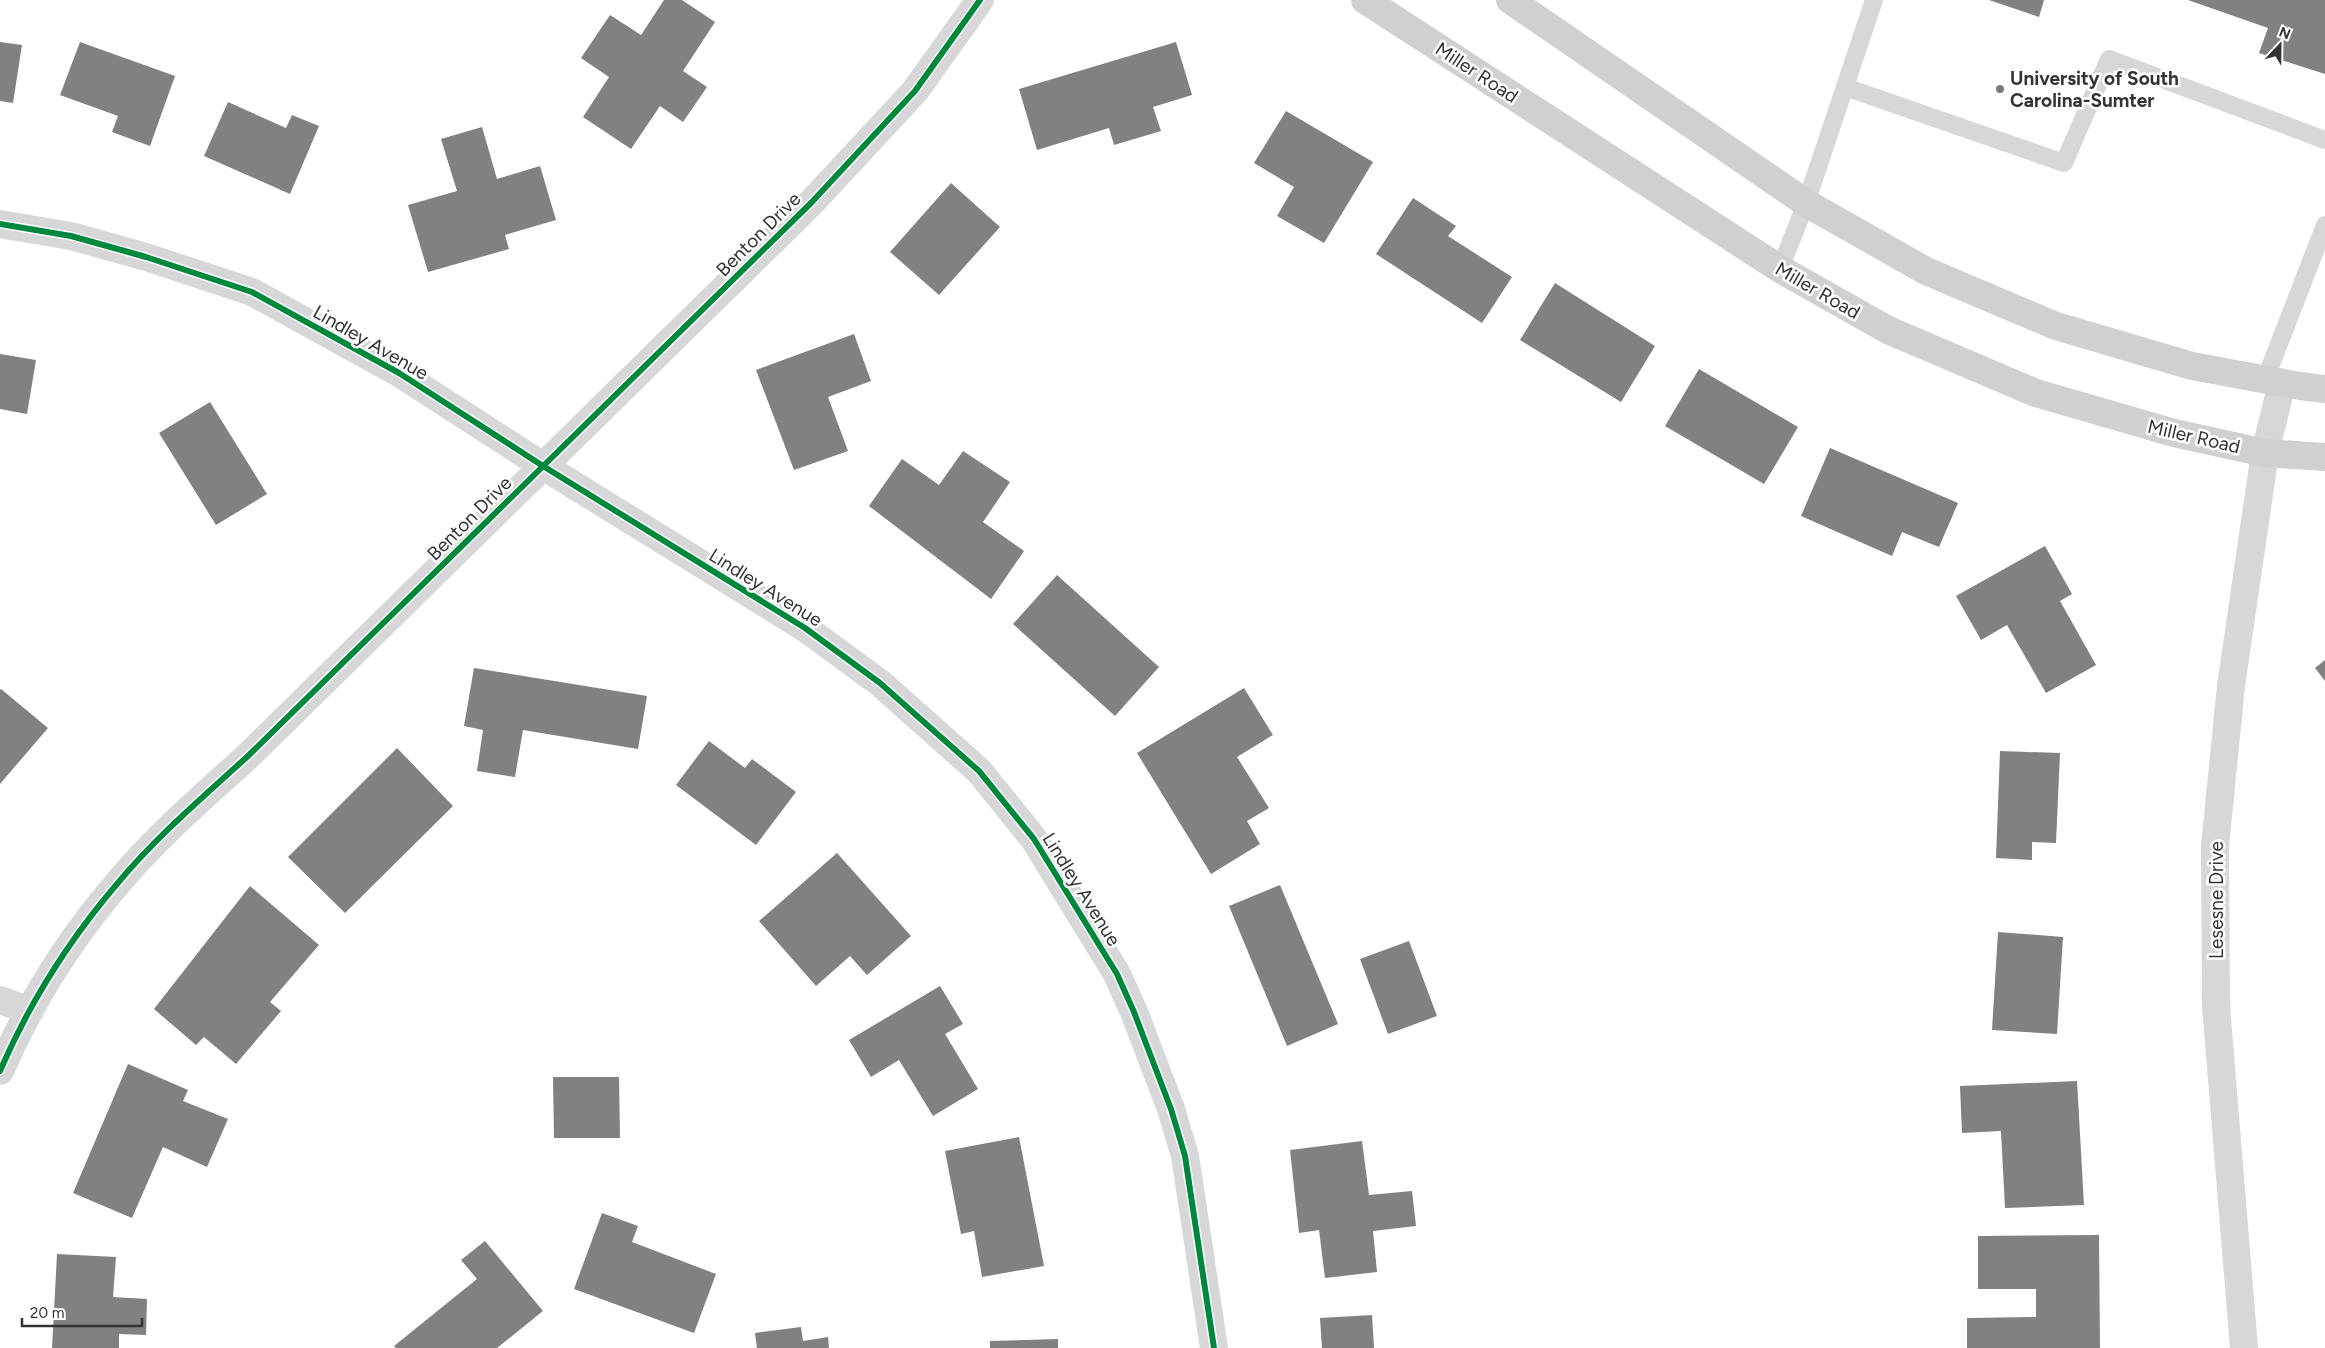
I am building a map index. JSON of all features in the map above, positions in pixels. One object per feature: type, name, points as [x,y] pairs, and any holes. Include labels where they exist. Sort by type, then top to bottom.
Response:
[{"type":"street","name":"Benton Drive","points":[[0,1071],[30,1012],[76,936],[117,883],[170,828],[248,756],[811,203],[914,91],[980,0]]},
{"type":"street","name":"Miller Road","points":[[1366,0],[1780,269],[1888,330],[2036,393],[2174,433],[2265,453],[2325,457]]},
{"type":"street","points":[[1510,0],[1806,203],[1926,271],[2056,326],[2192,366],[2325,389]]},
{"type":"street","name":"Lindley Avenue","points":[[0,224],[71,236],[146,257],[252,292],[399,373],[543,466],[805,628],[880,682],[979,771],[1034,839],[1117,974],[1134,1012],[1171,1108],[1185,1156],[1214,1348]]},
{"type":"street","name":"Lesesne Drive","points":[[2244,1348],[2228,1173],[2216,1006],[2215,846],[2231,686],[2274,381]]},
{"type":"street","points":[[0,1000],[30,1012]]},
{"type":"lane","points":[[1780,269],[1806,203],[1874,0]]},
{"type":"lane","points":[[1845,87],[2064,163],[2109,59],[2325,140]]},
{"type":"lane","points":[[2274,381],[2325,225]]},
{"type":"building","points":[[664,0],[682,0],[715,22],[683,71],[707,87],[683,122],[660,106],[631,149],[583,117],[609,77],[581,58],[610,15],[641,35]]},
{"type":"building","points":[[1989,0],[2044,0],[2039,17]]},
{"type":"building","points":[[2188,0],[2325,0],[2325,74],[2259,53],[2268,28]]},
{"type":"building","points":[[0,42],[22,45],[13,103],[0,101]]},
{"type":"building","points":[[80,42],[175,76],[150,146],[112,132],[118,116],[60,95]]},
{"type":"building","points":[[1176,42],[1192,95],[1153,107],[1161,131],[1114,145],[1109,128],[1037,150],[1019,89]]},
{"type":"building","points":[[228,102],[286,128],[292,115],[319,126],[290,194],[204,156]]},
{"type":"building","points":[[1286,111],[1373,162],[1324,243],[1277,216],[1294,187],[1254,163]]},
{"type":"building","points":[[482,127],[497,179],[540,166],[556,220],[505,235],[509,249],[428,272],[408,205],[457,191],[441,139]]},
{"type":"building","points":[[951,183],[1000,227],[939,295],[890,252]]},
{"type":"building","points":[[1413,198],[1456,226],[1448,236],[1512,277],[1482,323],[1376,254]]},
{"type":"building","points":[[1555,283],[1655,346],[1621,402],[1520,340]]},
{"type":"building","points":[[854,334],[871,381],[828,397],[848,451],[794,470],[756,370]]},
{"type":"building","points":[[0,354],[36,360],[27,414],[0,409]]},
{"type":"building","points":[[1699,369],[1798,427],[1764,484],[1665,426]]},
{"type":"building","points":[[210,402],[267,494],[216,525],[159,433]]},
{"type":"building","points":[[1830,448],[1958,503],[1939,547],[1902,532],[1892,556],[1801,516]]},
{"type":"building","points":[[963,451],[1010,482],[983,522],[1024,551],[991,599],[869,506],[902,459],[939,485]]},
{"type":"building","points":[[2045,546],[2072,594],[2060,601],[2096,665],[2046,693],[2007,625],[1981,640],[1956,596]]},
{"type":"building","points":[[1057,575],[1159,667],[1115,716],[1013,624]]},
{"type":"building","points":[[2325,660],[2325,681],[2315,668]]},
{"type":"building","points":[[474,668],[647,696],[638,749],[523,730],[515,777],[477,771],[483,730],[464,726]]},
{"type":"building","points":[[1244,688],[1273,735],[1237,757],[1269,808],[1247,821],[1260,844],[1211,874],[1137,753]]},
{"type":"building","points":[[0,690],[48,728],[0,784]]},
{"type":"building","points":[[709,741],[745,768],[752,759],[796,792],[756,845],[676,785]]},
{"type":"building","points":[[397,748],[453,806],[345,913],[288,857]]},
{"type":"building","points":[[2000,751],[2060,753],[2056,843],[2032,842],[2032,860],[1996,858]]},
{"type":"building","points":[[837,853],[911,936],[867,975],[850,956],[816,986],[759,921]]},
{"type":"building","points":[[1280,885],[1338,1024],[1287,1046],[1229,906]]},
{"type":"building","points":[[250,886],[319,945],[270,1002],[281,1011],[236,1064],[204,1037],[196,1045],[154,1009]]},
{"type":"building","points":[[1998,932],[2063,937],[2057,1034],[1992,1030]]},
{"type":"building","points":[[1409,941],[1437,1016],[1388,1034],[1360,959]]},
{"type":"building","points":[[940,986],[963,1024],[945,1034],[978,1089],[933,1116],[899,1060],[871,1077],[849,1040]]},
{"type":"building","points":[[128,1064],[188,1090],[183,1101],[228,1119],[207,1167],[163,1147],[132,1218],[73,1193]]},
{"type":"building","points":[[553,1077],[619,1077],[620,1138],[554,1138]]},
{"type":"building","points":[[2077,1081],[2084,1205],[2005,1208],[2001,1131],[1962,1133],[1960,1086]]},
{"type":"building","points":[[1019,1137],[1044,1266],[982,1277],[974,1231],[961,1234],[945,1151]]},
{"type":"building","points":[[1362,1141],[1369,1195],[1412,1191],[1416,1226],[1373,1231],[1377,1272],[1325,1278],[1319,1230],[1299,1233],[1290,1150]]},
{"type":"building","points":[[602,1213],[638,1226],[632,1242],[716,1274],[694,1333],[574,1289]]},
{"type":"building","points":[[2099,1235],[2100,1348],[1967,1348],[1967,1318],[2036,1317],[2036,1289],[1978,1289],[1978,1236]]},
{"type":"building","points":[[485,1241],[543,1311],[497,1348],[396,1348],[394,1346],[477,1279],[461,1260]]},
{"type":"building","points":[[57,1254],[116,1257],[113,1297],[147,1299],[146,1335],[119,1334],[119,1348],[52,1348]]},
{"type":"building","points":[[1372,1315],[1374,1348],[1322,1348],[1320,1318]]},
{"type":"building","points":[[801,1327],[803,1341],[828,1337],[829,1348],[757,1348],[755,1333]]},
{"type":"building","points":[[1058,1339],[1058,1348],[990,1348],[990,1341]]},
{"type":"cycle path","points":[[0,1071],[24,1021],[51,973],[99,905],[132,867],[180,818],[248,756],[811,203],[915,91],[980,0]]},
{"type":"cycle path","points":[[0,224],[71,236],[146,257],[252,292],[399,373],[543,466],[805,628],[880,683],[979,771],[1034,839],[1117,974],[1134,1012],[1171,1109],[1185,1156],[1214,1348]]},
{"type":"place","name":"University of South Carolina-Sumter","points":[[2000,89]]}]
